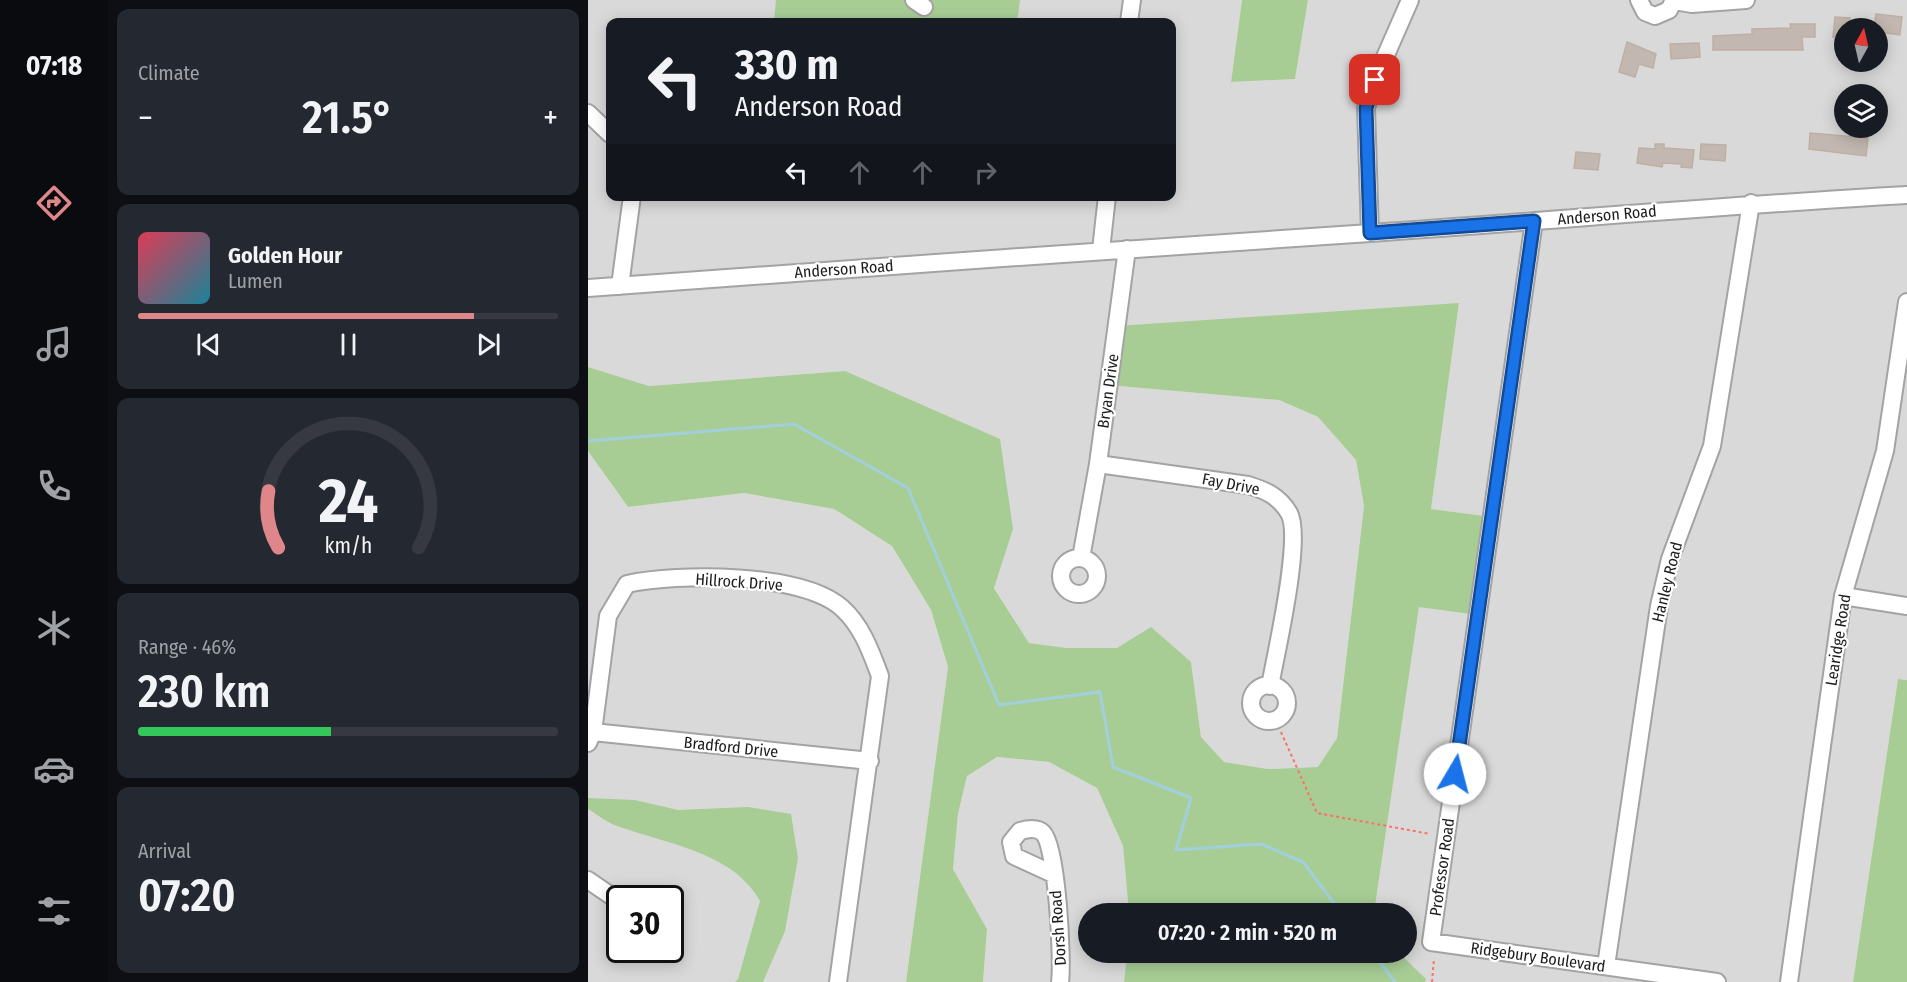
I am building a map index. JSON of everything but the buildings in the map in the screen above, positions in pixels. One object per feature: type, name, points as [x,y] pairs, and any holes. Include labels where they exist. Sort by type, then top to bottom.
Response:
[{"type":"street","points":[[1130,18],[1132,0]]},
{"type":"street","points":[[1370,233],[1366,108],[1375,80],[1410,0]]},
{"type":"street","points":[[1639,0],[1645,12],[1655,16],[1669,10],[1674,1],[1692,4],[1746,0]]},
{"type":"street","points":[[588,113],[606,130]]},
{"type":"street","name":"Anderson Road","points":[[1127,249],[1534,221],[1751,203],[1907,195]]},
{"type":"street","points":[[620,286],[631,201]]},
{"type":"street","points":[[1106,201],[1101,250],[1127,249]]},
{"type":"street","name":"Hanley Road","points":[[1606,966],[1659,606],[1670,559],[1712,446],[1751,203]]},
{"type":"street","name":"Professor Road","points":[[1432,950],[1534,221]]},
{"type":"street","name":"Bryan Drive","points":[[1081,558],[1098,464],[1127,249]]},
{"type":"street","name":"Anderson Road","points":[[588,288],[1101,250]]},
{"type":"street","name":"Learidge Road","points":[[1789,982],[1843,596],[1885,451],[1907,302]]},
{"type":"street","name":"Fay Drive","points":[[1098,464],[1248,485],[1270,492],[1290,514],[1293,547],[1270,686]]},
{"type":"street","name":"Hillrock Drive","points":[[590,737],[608,616],[627,584],[658,577],[778,582],[819,592],[843,609],[865,638],[880,676],[838,982]]},
{"type":"street","points":[[1843,596],[1907,606]]},
{"type":"street","name":"Bradford Drive","points":[[590,737],[870,761]]},
{"type":"street","name":"Dorsh Road","points":[[1053,874],[1060,925],[1060,982]]},
{"type":"street","points":[[588,880],[606,892]]},
{"type":"street","name":"Ridgebury Boulevard","points":[[1432,950],[1606,966],[1717,982]]},
{"type":"path","points":[[1281,732],[1317,813],[1430,834]]},
{"type":"path","points":[[1432,950],[1432,982]]},
{"type":"shaded area","points":[[588,0],[1242,0],[1231,82],[1295,79],[1308,0],[1907,0],[1907,680],[1898,679],[1853,982],[1425,982],[1425,979],[1409,963],[1417,963],[1417,903],[1375,903],[1419,606],[1491,517],[1431,509],[1459,303],[1109,385],[1279,400],[1318,417],[1356,460],[1364,506],[1337,738],[1319,767],[1268,769],[1224,762],[1201,737],[1191,662],[1117,648],[1067,648],[1029,643],[994,587],[1013,529],[845,371],[649,386],[588,367]]},
{"type":"shaded area","points":[[588,451],[628,507],[744,493],[834,509],[892,546],[931,610],[948,667],[906,982],[588,982]]},
{"type":"shaded area","points":[[997,757],[1049,762],[1097,788],[1123,846],[1128,903],[1078,903],[1078,963],[1126,963],[1124,982],[983,982],[987,929],[953,869],[958,814],[967,776]]},
{"type":"green space","points":[[776,0],[1020,0],[1018,18],[774,18]]},
{"type":"green space","points":[[1242,0],[1308,0],[1295,79],[1231,82]]},
{"type":"green space","points":[[1459,303],[1431,509],[1492,517],[1478,615],[1419,607],[1375,903],[1128,903],[1123,846],[1097,788],[1049,762],[997,757],[967,776],[958,814],[953,869],[987,929],[983,982],[906,982],[948,667],[931,610],[892,546],[834,509],[744,493],[628,507],[588,451],[588,367],[649,386],[845,371],[1000,439],[1013,529],[994,588],[1029,643],[1067,648],[1117,648],[1151,627],[1191,662],[1201,737],[1224,762],[1268,769],[1318,767],[1337,738],[1364,506],[1356,460],[1318,417],[1279,400],[1108,385],[1117,326]]},
{"type":"green space","points":[[1898,679],[1907,680],[1907,982],[1853,982]]},
{"type":"green space","points":[[588,798],[635,800],[678,810],[748,807],[791,814],[798,858],[785,931],[763,982],[735,982],[738,979],[760,901],[748,885],[734,872],[698,852],[608,822],[588,809]]},
{"type":"green space","points":[[1126,963],[1409,963],[1426,979],[1425,982],[1124,982]]},
{"type":"waterway","points":[[588,441],[794,424],[908,488],[999,705],[1100,692],[1113,767],[1191,798],[1176,850],[1261,844],[1303,862],[1334,903]]},
{"type":"waterway","points":[[1380,963],[1395,982]]},
{"type":"route","points":[[1375,80],[1366,108],[1370,233],[1534,221],[1455,774]]}]
